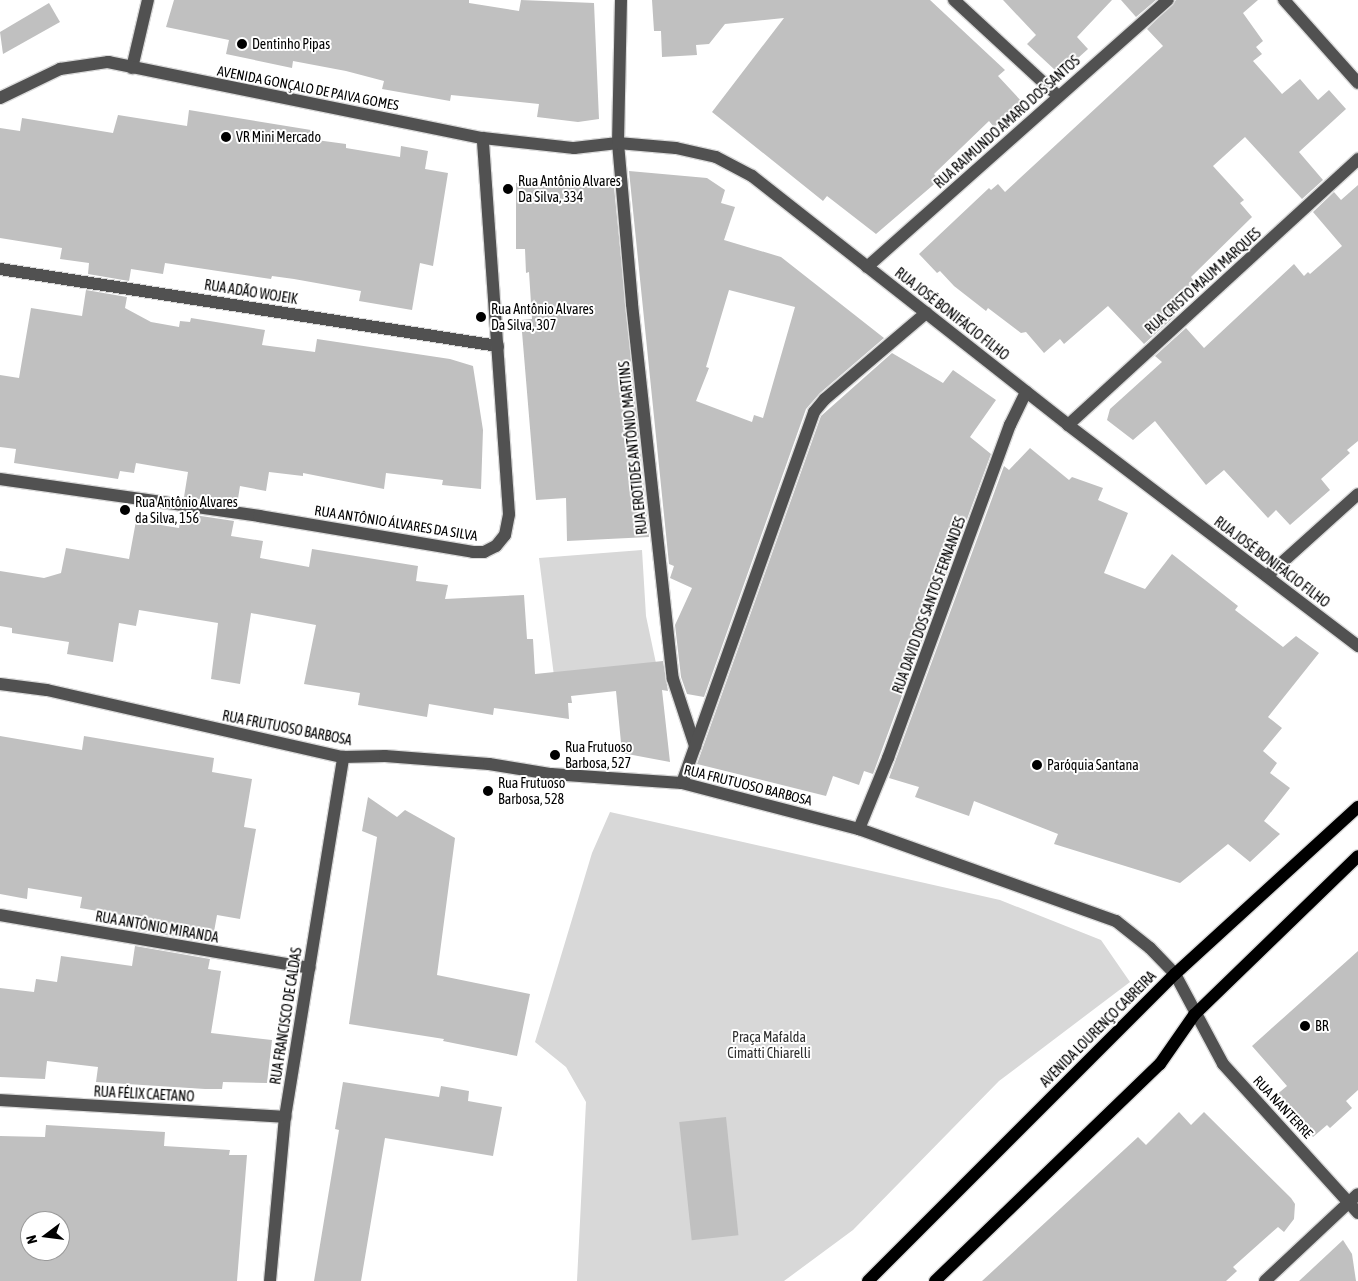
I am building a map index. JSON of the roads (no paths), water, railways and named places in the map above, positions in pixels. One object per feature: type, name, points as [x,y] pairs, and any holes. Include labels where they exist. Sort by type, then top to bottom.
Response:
[{"type":"main road","name":"AVENIDA LOURENÇO CABREIRA","points":[[868,1281],[1175,974],[1358,807]]},
{"type":"main road","points":[[935,1281],[1160,1064],[1194,1015],[1358,856]]},
{"type":"street","points":[[132,68],[148,0]]},
{"type":"street","points":[[618,143],[621,0]]},
{"type":"street","points":[[954,0],[1058,96]]},
{"type":"street","name":"RUA RAIMUNDO AMARO DOS SANTOS","points":[[867,267],[1168,0]]},
{"type":"street","points":[[1284,0],[1358,83]]},
{"type":"street","name":"AVENIDA GONÇALO DE PAIVA GOMES","points":[[0,98],[60,69],[83,63],[108,62],[483,138],[574,148],[618,143]]},
{"type":"street","name":"RUA ANTÔNIO ÁLVARES DA SILVA","points":[[0,479],[484,552],[496,546],[506,535],[509,514],[483,138]]},
{"type":"street","name":"RUA JOSÉ BONIFÁCIO FILHO","points":[[618,143],[676,148],[716,157],[752,176],[1068,425],[1358,646]]},
{"type":"street","name":"RUA EROTIDES ANTÔNIO MARTINS","points":[[618,143],[632,304],[673,679],[694,746]]},
{"type":"street","name":"RUA CRISTO MAUM MARQUES","points":[[1068,425],[1358,160]]},
{"type":"street","name":"RUA ADÃO WOJEIK","points":[[0,269],[498,346]]},
{"type":"street","points":[[682,782],[814,412],[824,399],[926,313]]},
{"type":"street","name":"RUA DAVID DOS SANTOS FERNANDES","points":[[859,829],[888,758],[1010,425],[1026,392]]},
{"type":"street","points":[[1267,576],[1358,494]]},
{"type":"street","name":"RUA FRUTUOSO BARBOSA","points":[[0,684],[47,690],[343,757],[385,756],[489,764],[551,774],[682,782],[859,829],[1116,921],[1150,948],[1175,974],[1194,1015]]},
{"type":"street","name":"RUA FRANCISCO DE CALDAS","points":[[270,1281],[286,1118],[343,757]]},
{"type":"street","name":"RUA ANTÔNIO MIRANDA","points":[[0,915],[309,968]]},
{"type":"street","name":"RUA NANTERRE","points":[[1194,1015],[1223,1064],[1354,1198],[1358,1213]]},
{"type":"street","name":"RUA FÉLIX CAETANO","points":[[0,1100],[286,1118]]},
{"type":"street","points":[[1265,1281],[1354,1198]]},
{"type":"place","name":"Dentinho Pipas","points":[[242,44]]},
{"type":"place","name":"VR Mini Mercado","points":[[226,137]]},
{"type":"place","name":"Rua Antônio Alvares Da Silva, 334","points":[[508,189]]},
{"type":"place","name":"Rua Antônio Alvares Da Silva, 307","points":[[481,317]]},
{"type":"place","name":"Rua Antônio Alvares da Silva, 156","points":[[125,510]]},
{"type":"place","name":"Rua Frutuoso Barbosa, 527","points":[[555,755]]},
{"type":"place","name":"Paróquia Santana","points":[[1037,765]]},
{"type":"place","name":"Rua Frutuoso Barbosa, 528","points":[[488,791]]},
{"type":"place","name":"BR","points":[[1305,1026]]},
{"type":"park label","name":"Praça Mafalda Cimatti Chiarelli","points":[[769,1046]]}]
